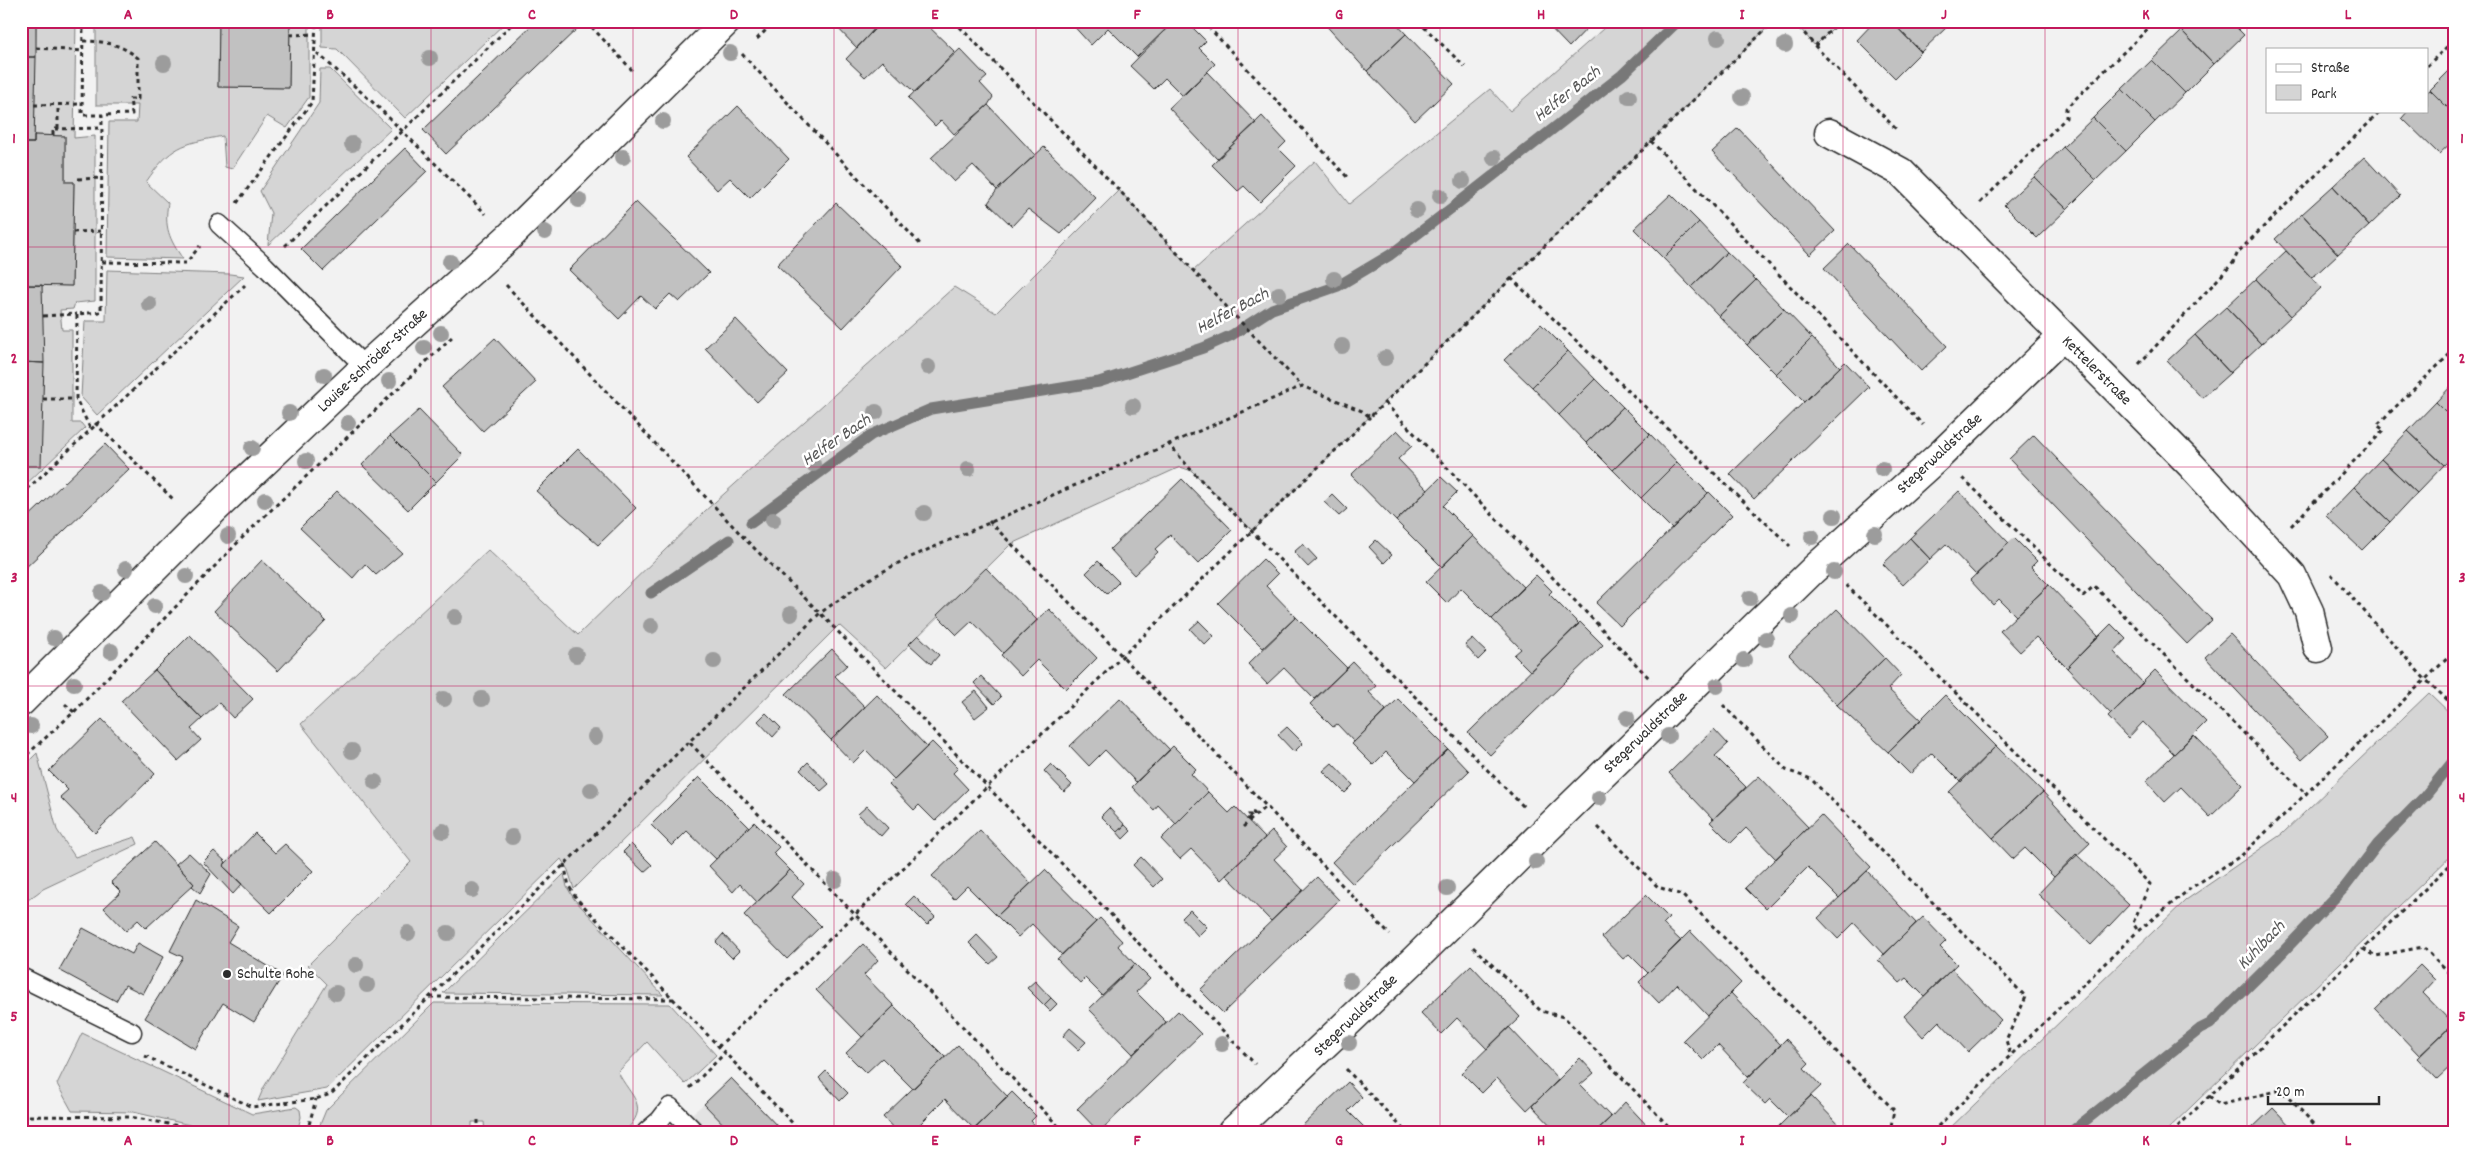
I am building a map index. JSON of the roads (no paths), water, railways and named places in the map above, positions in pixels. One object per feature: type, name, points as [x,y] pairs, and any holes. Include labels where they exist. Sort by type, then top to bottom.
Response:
[{"type":"street","name":"Louise-Schröder-Straße","points":[[21,702],[199,524],[365,367],[509,237],[727,21]]},
{"type":"street","name":"Kettelerstraße","points":[[1829,133],[1900,172],[2191,465],[2292,575],[2309,611],[2318,648]]},
{"type":"street","name":"Stegerwaldstraße","points":[[1232,1132],[1414,960],[1814,569],[1940,455],[2062,337]]},
{"type":"lane","points":[[219,224],[265,266],[365,367]]},
{"type":"lane","points":[[21,977],[132,1032]]},
{"type":"lane","points":[[646,1132],[660,1120],[670,1107],[695,1132]]},
{"type":"waterway","name":"Helfer Bach","points":[[751,523],[871,435],[931,409],[1099,382],[1203,348],[1232,335],[1272,309],[1338,286],[1390,255],[1453,207],[1622,75],[1678,21]]},
{"type":"waterway","name":"Helfer Bach","points":[[651,593],[729,540]]},
{"type":"waterway","name":"Kuhlbach","points":[[2071,1132],[2200,1029],[2210,1024],[2345,887],[2378,844],[2425,796],[2455,759]]},
{"type":"place","name":"Schulte Rohe","points":[[227,974]]}]
